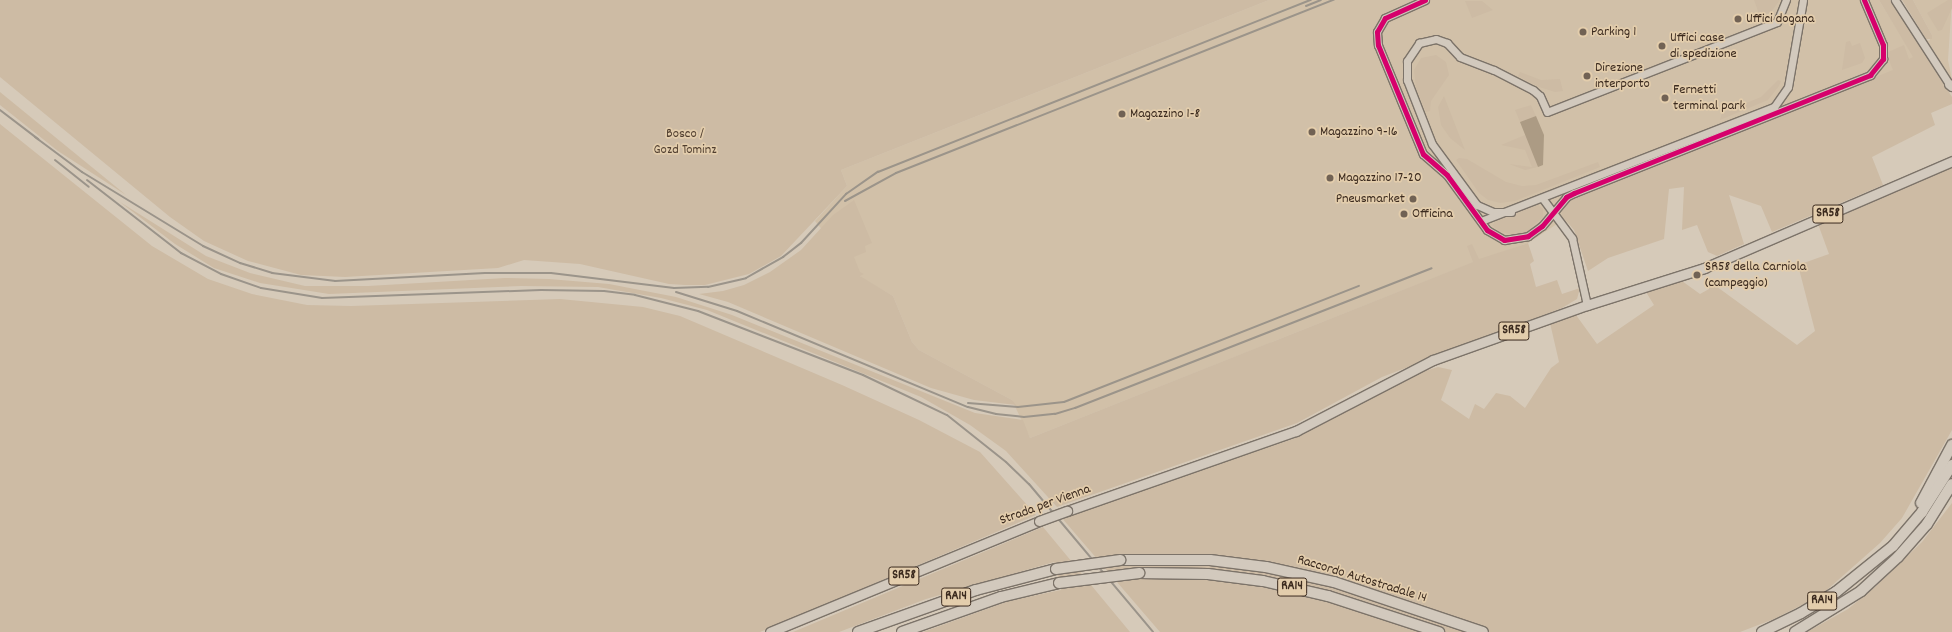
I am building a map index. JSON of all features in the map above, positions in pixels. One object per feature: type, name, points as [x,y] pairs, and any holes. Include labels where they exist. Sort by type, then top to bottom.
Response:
[{"type":"highway","points":[[1875,561],[1918,509],[1952,445]]},
{"type":"highway","name":"RA14","points":[[1762,632],[1818,603],[1863,573],[1893,546],[1914,523],[1952,465]]},
{"type":"highway","name":"RA14","points":[[1795,632],[1861,591],[1898,557],[1936,511],[1952,484]]},
{"type":"highway","points":[[1936,511],[1952,493]]},
{"type":"highway","name":"Raccordo Autostradale 14","points":[[858,632],[962,595],[1056,569],[1120,560],[1210,560],[1266,567],[1334,582],[1483,632]]},
{"type":"highway","name":"Raccordo Autostradale 14","points":[[902,632],[1001,597],[1059,583],[1139,573],[1208,574],[1263,581],[1328,596],[1439,632]]},
{"type":"main road","name":"SR58","points":[[1587,306],[1704,268],[1952,161]]},
{"type":"main road","name":"Strada per Vienna","points":[[770,632],[1039,521],[1272,440],[1332,413],[1433,360],[1587,306]]},
{"type":"street","points":[[1425,0],[1385,18],[1378,32],[1378,45],[1420,149],[1447,175],[1481,222],[1500,239],[1517,240],[1528,236],[1542,226],[1553,211],[1574,193],[1870,75],[1880,65],[1884,52],[1882,39],[1864,0]]},
{"type":"street","points":[[1511,212],[1493,212],[1477,205],[1432,144],[1407,80],[1407,61],[1419,43],[1436,39],[1447,43],[1460,57],[1494,70],[1533,90],[1540,96],[1547,112],[1776,22],[1786,0]]},
{"type":"street","points":[[1481,222],[1511,212],[1774,107],[1788,87],[1803,0]]},
{"type":"street","points":[[1895,0],[1951,86]]},
{"type":"street","points":[[1543,199],[1572,238],[1587,306]]},
{"type":"shaded area","points":[[1269,0],[1879,0],[1918,64],[1565,219],[1577,239],[1569,242],[1563,229],[1557,224],[1528,243],[1479,260],[1030,438],[1012,400],[919,350],[912,342],[893,296],[862,278],[815,221],[847,186],[841,170]]},
{"type":"shaded area","points":[[1913,0],[1952,0],[1948,60],[1952,80],[1926,39],[1929,41],[1932,35]]},
{"type":"shaded area","points":[[1536,116],[1544,135],[1543,165],[1538,167],[1520,122]]},
{"type":"green space","name":"Bosco / Gozd Tominz","points":[[0,0],[1269,0],[841,170],[847,186],[781,256],[749,274],[705,285],[685,285],[669,284],[580,264],[524,260],[498,268],[345,277],[301,275],[248,261],[204,241],[170,217],[0,77]]},
{"type":"green space","points":[[1754,0],[1780,0],[1771,12],[1760,17]]},
{"type":"green space","points":[[1879,0],[1890,0],[1952,97],[1952,104],[1931,113],[1935,125],[1872,157],[1883,185],[1772,232],[1761,206],[1729,195],[1744,244],[1717,256],[1708,252],[1697,225],[1682,230],[1684,187],[1669,189],[1664,239],[1608,258],[1588,271],[1574,230],[1562,216],[1561,206],[1567,201],[1893,70],[1886,53],[1904,45],[1909,59],[1913,57]]},
{"type":"green space","points":[[1902,0],[1913,0],[1932,35],[1932,39],[1926,39]]},
{"type":"green space","points":[[1948,0],[1952,0],[1952,8],[1942,30],[1938,31],[1927,13]]},
{"type":"green space","points":[[1465,1],[1482,1],[1493,10],[1472,18]]},
{"type":"green space","points":[[1850,41],[1852,46],[1860,43],[1865,58],[1862,63],[1842,70],[1846,42]]},
{"type":"green space","points":[[1436,55],[1446,62],[1449,75],[1431,101],[1430,111],[1426,112],[1416,88],[1414,70],[1421,58]]},
{"type":"green space","points":[[1520,72],[1541,80],[1560,79],[1563,91],[1555,92],[1539,87],[1518,76]]},
{"type":"green space","points":[[1778,80],[1781,81],[1779,86],[1768,100],[1720,120],[1722,113],[1761,97]]},
{"type":"green space","points":[[0,92],[126,195],[58,151],[0,105]]},
{"type":"green space","points":[[1444,96],[1465,150],[1450,138],[1441,125],[1438,107]]},
{"type":"green space","points":[[1531,105],[1536,116],[1520,122],[1515,110]]},
{"type":"green space","points":[[0,124],[152,246],[208,279],[252,294],[307,305],[351,306],[560,299],[643,307],[680,316],[842,385],[919,420],[980,452],[1036,515],[760,632],[0,632]]},
{"type":"green space","points":[[1525,135],[1538,167],[1525,170],[1509,164],[1532,167],[1525,150],[1501,145]]},
{"type":"green space","points":[[1459,158],[1467,159],[1506,182],[1522,186],[1536,185],[1598,162],[1600,167],[1515,201],[1500,203],[1488,200],[1479,193],[1456,160]]},
{"type":"green space","points":[[1952,167],[1952,430],[1902,518],[1880,543],[1820,596],[1774,619],[1740,632],[1160,632],[1061,517],[1293,439],[1422,372],[1438,367],[1452,370],[1441,400],[1469,419],[1475,404],[1484,409],[1496,393],[1510,396],[1525,408],[1551,368],[1559,362],[1550,323],[1576,315],[1597,344],[1654,305],[1646,292],[1682,281],[1700,294],[1709,289],[1709,281],[1797,345],[1815,331],[1798,265],[1829,254],[1818,224]]},
{"type":"green space","points":[[854,200],[872,243],[865,246],[866,252],[854,257],[860,272],[864,274],[860,276],[893,296],[912,342],[919,350],[1012,400],[1016,405],[974,400],[931,388],[728,302],[699,294],[723,291],[744,285],[770,272],[801,250],[833,215]]},
{"type":"green space","points":[[120,202],[206,256],[250,273],[305,286],[368,286],[505,278],[549,279],[609,284],[676,297],[732,315],[975,413],[1023,420],[1030,438],[1473,262],[1467,246],[1472,244],[1479,259],[1528,243],[1534,261],[1530,264],[1536,287],[1557,280],[1562,294],[1580,288],[1577,299],[1562,308],[1382,377],[1297,423],[1057,507],[1006,451],[970,425],[921,397],[707,310],[661,298],[598,287],[521,286],[329,294],[260,283],[214,268],[175,244]]},
{"type":"green space","points":[[1538,205],[1543,209],[1543,217],[1525,233],[1512,235],[1499,231],[1492,225],[1495,222]]},
{"type":"green space","points":[[1952,503],[1952,632],[1807,632],[1848,609],[1874,588],[1922,542]]},
{"type":"green space","points":[[1043,527],[1130,632],[923,632],[1009,601],[1061,590],[1054,562],[926,599],[839,632],[793,632]]},
{"type":"railway","points":[[35,137],[82,172],[203,246],[240,263],[272,273],[335,281],[485,273],[551,273],[674,288],[708,287],[746,278],[783,257],[801,243],[846,194],[878,172],[1311,0]]},
{"type":"railway","points":[[1306,6],[1321,0]]},
{"type":"railway","points":[[845,201],[896,173],[1334,0]]},
{"type":"railway","points":[[0,110],[38,139]]},
{"type":"railway","points":[[55,160],[89,187]]},
{"type":"railway","points":[[87,180],[181,253],[221,274],[261,288],[322,298],[541,290],[604,291],[635,295],[698,311],[863,375],[947,415],[1006,462],[1029,484],[1153,632]]},
{"type":"railway","points":[[676,292],[737,311],[968,407],[996,414],[1024,417],[1055,414],[1075,408],[1432,268]]},
{"type":"railway","points":[[968,403],[1018,407],[1064,402],[1359,286]]},
{"type":"cycle path","points":[[1425,0],[1385,18],[1377,32],[1378,45],[1423,154],[1447,175],[1487,230],[1504,240],[1528,236],[1542,226],[1566,197],[1574,193],[1870,75],[1883,59],[1883,45],[1864,0]]},
{"type":"place","name":"Uffici dogana","points":[[1738,19]]},
{"type":"place","name":"Parking 1","points":[[1583,32]]},
{"type":"place","name":"Uffici case di spedizione","points":[[1662,46]]},
{"type":"place","name":"Direzione interporto","points":[[1587,76]]},
{"type":"place","name":"Fernetti terminal park","points":[[1665,98]]},
{"type":"place","name":"Magazzino 1-8","points":[[1122,114]]},
{"type":"place","name":"Magazzino 9-16","points":[[1312,132]]},
{"type":"place","name":"Magazzino 17-20","points":[[1330,178]]},
{"type":"place","name":"Pneusmarket","points":[[1413,199]]},
{"type":"place","name":"Officina","points":[[1404,214]]},
{"type":"place","name":"SR58 della Carniola (campeggio)","points":[[1697,275]]}]
